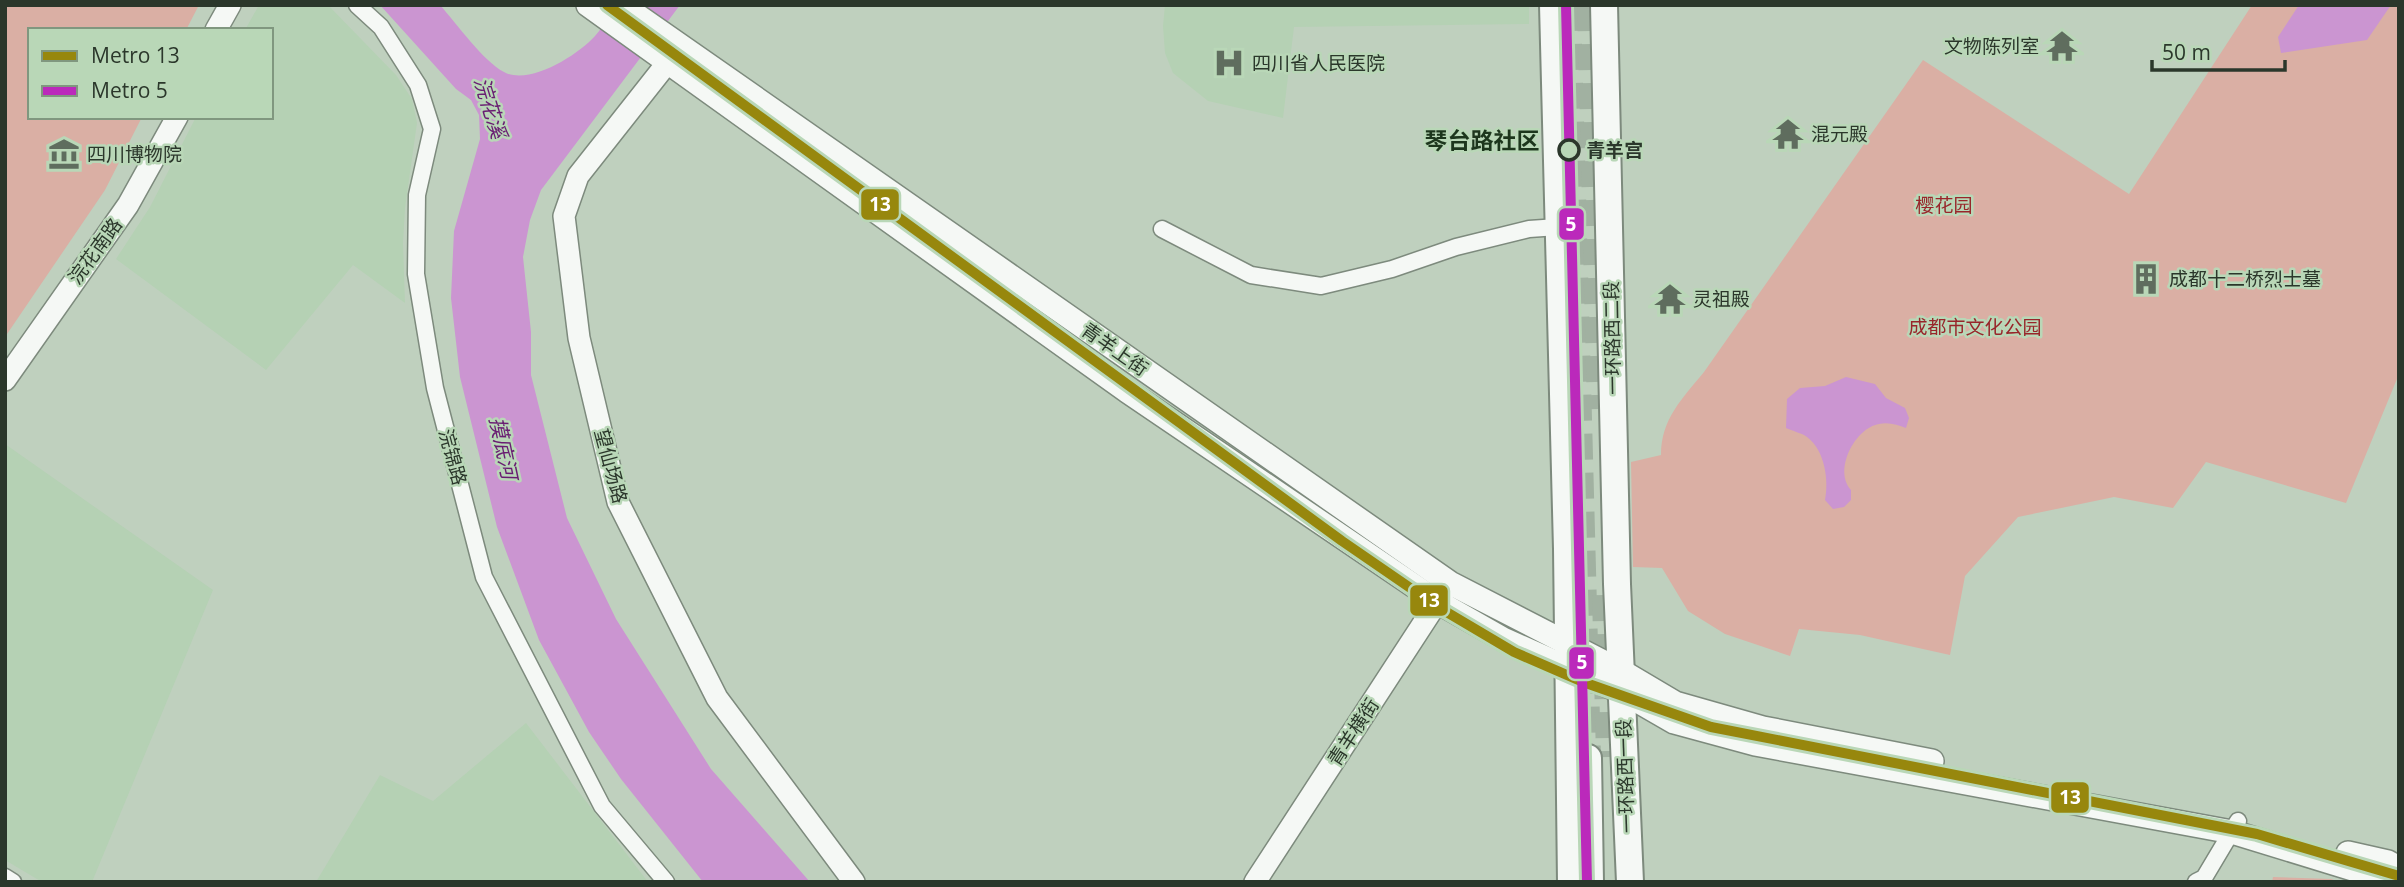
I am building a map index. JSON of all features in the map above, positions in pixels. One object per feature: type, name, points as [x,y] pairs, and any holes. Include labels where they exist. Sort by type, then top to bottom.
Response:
[{"type":"main road","name":"青羊上街","points":[[622,5],[666,52]]},
{"type":"main road","points":[[1553,5],[1569,670],[1571,882]]},
{"type":"main road","name":"一环路西二段","points":[[1604,5],[1621,681]]},
{"type":"main road","name":"青羊上街","points":[[593,8],[666,52],[1444,592],[1503,639],[1569,670],[1621,681]]},
{"type":"main road","name":"青羊上街","points":[[1444,592],[1568,643],[1621,681]]},
{"type":"main road","points":[[1621,681],[1674,722],[1755,744],[2235,827],[2388,862],[2399,867]]},
{"type":"main road","name":"一环路西一段","points":[[1621,681],[1630,882]]},
{"type":"main road","points":[[1590,882],[1598,758],[1612,882]]},
{"type":"main road","points":[[2235,827],[2395,882]]},
{"type":"street","points":[[217,28],[230,5]]},
{"type":"street","name":"浣锦路","points":[[357,5],[381,27],[418,85],[432,129],[417,195],[416,274],[435,388],[484,576],[602,806],[666,882]]},
{"type":"street","name":"望仙场路","points":[[666,52],[578,176],[564,216],[579,338],[618,502],[716,698],[854,882]]},
{"type":"street","name":"浣花南路","points":[[5,380],[128,205],[176,119]]},
{"type":"street","points":[[1162,229],[1251,275],[1321,286],[1392,269],[1456,247],[1530,229],[1558,228]]},
{"type":"street","name":"青羊横街","points":[[1255,882],[1444,592]]},
{"type":"street","points":[[2196,882],[2204,878],[2235,827]]},
{"type":"street","points":[[5,877],[13,882]]},
{"type":"shaded area","points":[[259,5],[328,5],[396,75],[412,99],[417,123],[405,208],[405,303],[353,265],[266,370],[116,259],[150,207],[195,119],[273,119],[273,28],[246,28]]},
{"type":"shaded area","name":"四川省人民医院","points":[[1165,5],[1529,5],[1529,24],[1294,27],[1283,118],[1208,101],[1173,73],[1165,53]]},
{"type":"shaded area","points":[[5,444],[213,590],[92,882],[42,882],[5,860]]},
{"type":"shaded area","points":[[526,723],[648,882],[316,882],[380,775],[433,801]]},
{"type":"green space","name":"四川博物院","points":[[5,5],[199,5],[187,28],[28,28],[28,119],[141,119],[105,190],[5,337]]},
{"type":"green space","name":"成都市文化公园","points":[[2252,5],[2399,5],[2399,374],[2346,503],[2206,462],[2173,508],[2114,497],[2018,517],[1965,576],[1950,655],[1860,635],[1799,629],[1790,656],[1725,634],[1688,611],[1662,568],[1633,567],[1631,462],[1661,455],[1665,431],[1674,410],[1704,372],[1923,60],[2129,194]]},
{"type":"green space","points":[[2273,877],[2331,879],[2339,882],[2272,882]]},
{"type":"water","points":[[380,5],[440,5],[496,67],[514,75],[526,75],[539,72],[577,52],[595,36],[617,5],[680,5],[541,190],[530,220],[523,257],[531,332],[531,375],[567,518],[616,619],[711,769],[810,882],[703,882],[621,779],[589,732],[539,640],[497,527],[460,377],[451,298],[454,231],[480,139],[479,115],[471,100],[456,89]]},
{"type":"water","points":[[2299,5],[2391,5],[2367,40],[2281,53],[2278,37]]},
{"type":"water","points":[[1846,377],[1875,384],[1886,398],[1905,408],[1909,418],[1906,428],[1879,424],[1870,427],[1855,441],[1849,451],[1844,472],[1851,490],[1851,500],[1844,507],[1833,509],[1825,500],[1826,475],[1818,450],[1807,437],[1786,428],[1787,399],[1800,388],[1825,386]]},
{"type":"tunnel","points":[[1568,5],[1588,758]]},
{"type":"tunnel","points":[[1590,5],[1600,409]]},
{"type":"tunnel","points":[[1605,595],[1609,757]]},
{"type":"metro line","name":"13","points":[[607,5],[1342,541],[1438,607],[1514,652],[1583,682],[1711,727],[2257,834],[2399,876]]},
{"type":"metro line","name":"5","points":[[1566,5],[1587,882]]},
{"type":"place","name":"文物陈列室","points":[[2062,46]]},
{"type":"place","name":"四川省人民医院","points":[[1229,63]]},
{"type":"place","name":"混元殿","points":[[1788,134]]},
{"type":"place","name":"青羊宫","points":[[1569,150]]},
{"type":"place","name":"四川博物院","points":[[64,154]]},
{"type":"place","name":"成都十二桥烈士墓","points":[[2146,279]]},
{"type":"place","name":"灵祖殿","points":[[1670,299]]},
{"type":"district","name":"琴台路社区","points":[[1482,141]]},
{"type":"water label","name":"浣花溪","points":[[490,108]]},
{"type":"water label","name":"摸底河","points":[[503,448]]},
{"type":"park label","name":"樱花园","points":[[1944,205]]}]
